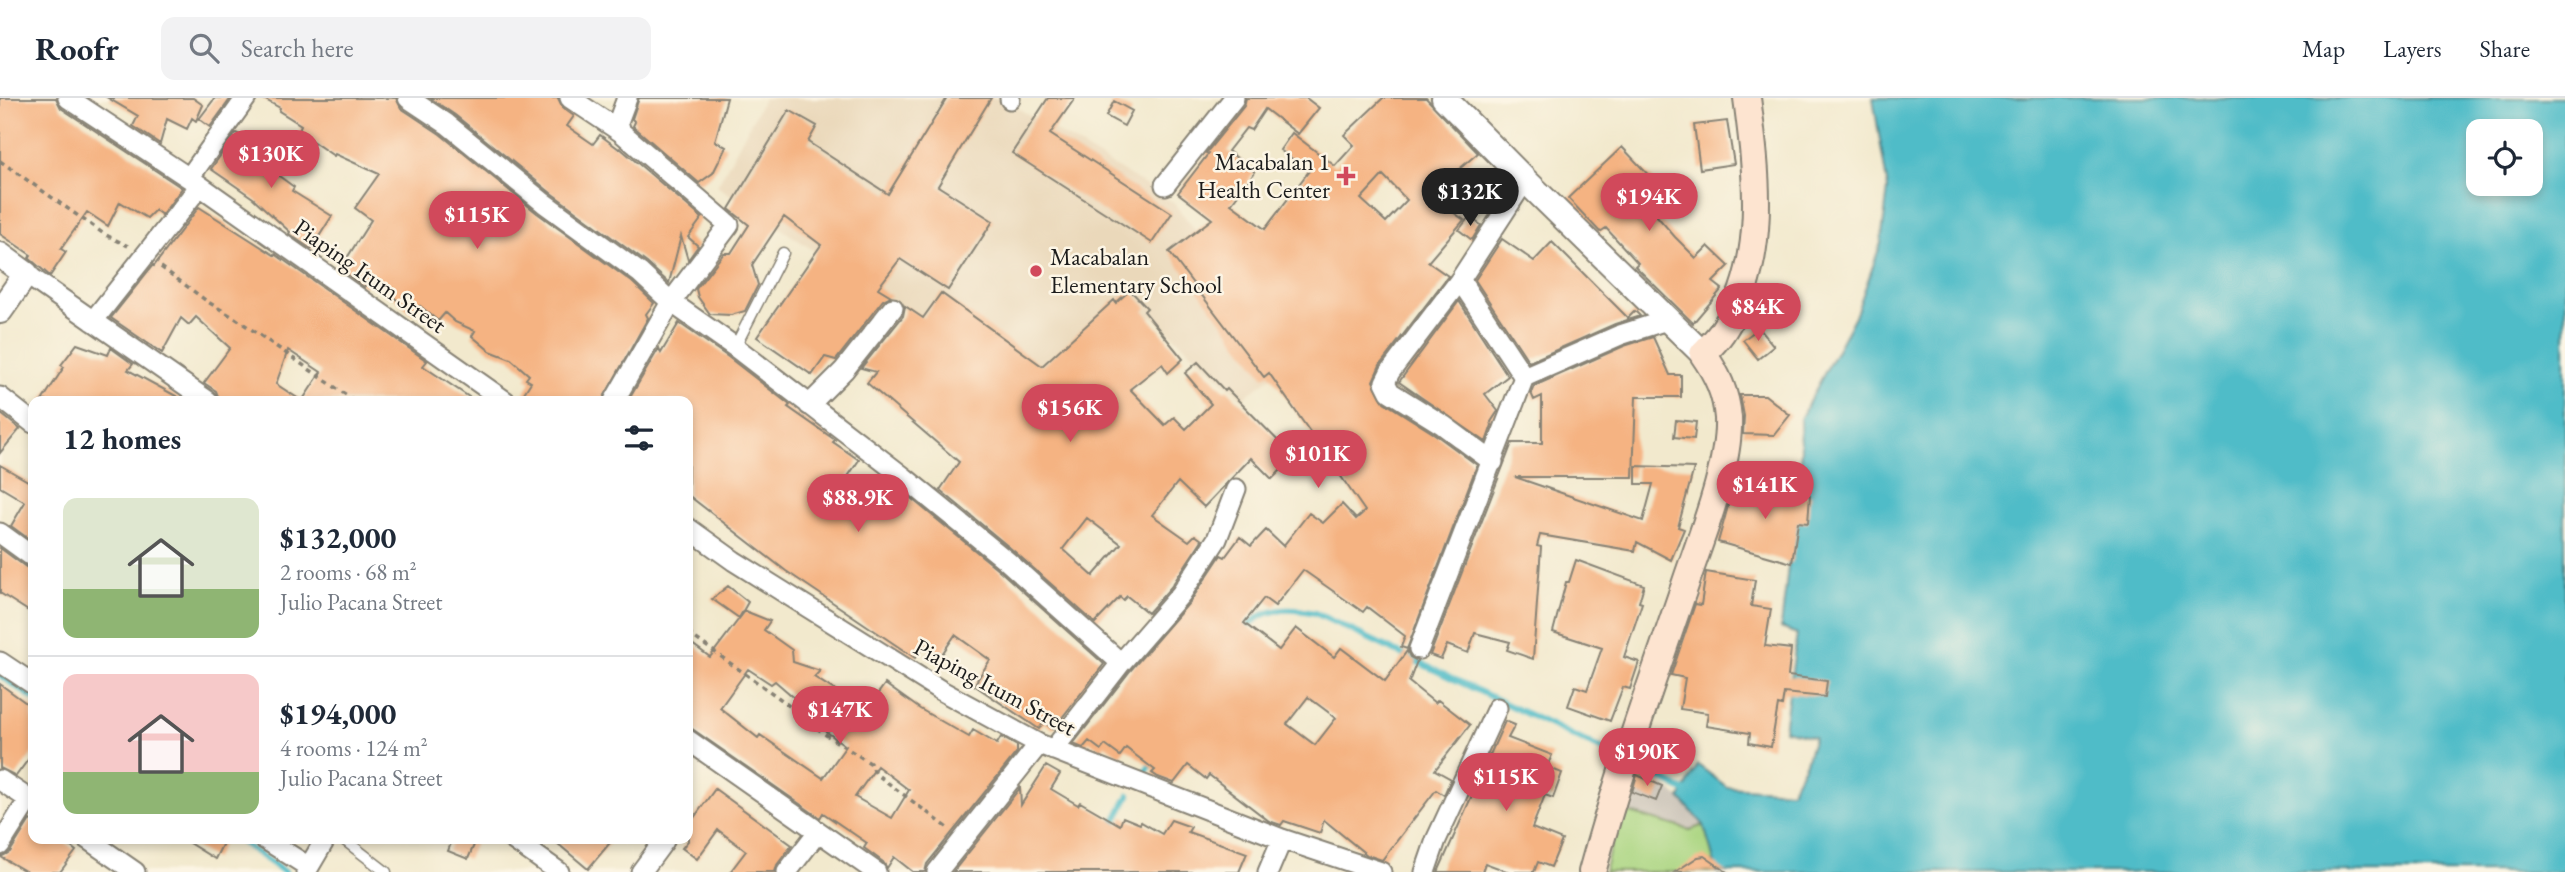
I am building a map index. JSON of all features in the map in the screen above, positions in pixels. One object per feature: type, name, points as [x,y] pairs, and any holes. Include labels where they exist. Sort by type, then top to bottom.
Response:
[{"type":"main road","points":[[1592,872],[1620,776],[1704,529],[1722,464],[1728,419],[1725,397],[1718,375],[1703,354],[1724,330],[1734,309],[1750,259],[1757,215],[1747,98]]},
{"type":"street","name":"Piaping Itum Street","points":[[68,98],[194,182],[498,396]]},
{"type":"street","points":[[93,321],[146,256],[246,98]]},
{"type":"street","points":[[408,98],[447,124],[544,203],[640,273],[671,302],[735,347],[905,478],[1007,561],[1121,663]]},
{"type":"street","points":[[569,98],[621,132],[729,225],[671,302],[617,396]]},
{"type":"street","points":[[621,132],[618,122],[627,98]]},
{"type":"street","points":[[1165,185],[1234,98]]},
{"type":"street","points":[[1444,98],[1703,354]]},
{"type":"street","points":[[1493,462],[1443,425],[1390,392],[1385,382],[1460,280],[1525,180]]},
{"type":"street","points":[[0,255],[201,396]]},
{"type":"street","points":[[0,311],[26,274]]},
{"type":"street","points":[[1460,280],[1524,377]]},
{"type":"street","points":[[809,405],[844,370],[893,308]]},
{"type":"street","points":[[1419,649],[1524,377],[1620,335],[1667,320]]},
{"type":"street","points":[[0,397],[28,419]]},
{"type":"street","points":[[936,872],[1181,594],[1217,539],[1236,489]]},
{"type":"street","name":"Piaping Itum Street","points":[[693,532],[734,561],[940,690],[1046,747],[1282,839],[1381,872]]},
{"type":"street","points":[[0,533],[28,553]]},
{"type":"street","points":[[0,662],[28,681]]},
{"type":"street","points":[[1425,872],[1476,750],[1497,708]]},
{"type":"street","points":[[693,744],[876,872]]},
{"type":"street","points":[[0,780],[28,799]]},
{"type":"street","points":[[0,845],[28,805]]},
{"type":"street","points":[[787,872],[817,833]]},
{"type":"street","points":[[1268,872],[1282,839]]},
{"type":"street","points":[[95,844],[135,872]]},
{"type":"street","points":[[271,844],[307,870],[322,844]]},
{"type":"street","points":[[519,844],[559,872]]},
{"type":"street","points":[[641,872],[662,844]]},
{"type":"lane","points":[[735,347],[783,253]]},
{"type":"lane","points":[[350,844],[386,872]]},
{"type":"path","points":[[0,161],[104,234],[146,256],[208,302],[348,396]]},
{"type":"path","points":[[693,638],[826,735],[870,763],[876,774],[963,840]]},
{"type":"shaded area","name":"Macabalan Elementary School","points":[[764,98],[1001,98],[1173,202],[1297,357],[1242,399],[1152,316],[1059,414],[717,186]]},
{"type":"shaded area","points":[[1634,769],[1680,798],[1704,825],[1717,872],[1620,810]]},
{"type":"green space","points":[[1620,810],[1690,830],[1704,825],[1717,872],[1604,872]]},
{"type":"water","points":[[1873,98],[2565,98],[2565,872],[1717,872],[1704,825],[1680,798],[1698,765],[1727,787],[1791,791],[1806,762],[1814,737],[1784,730],[1797,634],[1781,628],[1801,452],[1800,419],[1856,314],[1881,243],[1888,189]]},
{"type":"building","points":[[0,98],[56,98],[61,108],[182,188],[162,215],[155,210],[147,218],[120,202],[108,226],[87,212],[61,249],[66,252],[50,276],[29,258],[31,255],[0,234]]},
{"type":"building","points":[[108,98],[193,98],[203,105],[196,121],[192,118],[187,129],[167,119],[160,144],[133,126],[138,116]]},
{"type":"building","points":[[215,98],[231,98],[210,127],[199,119]]},
{"type":"building","points":[[262,98],[396,98],[401,108],[440,134],[537,213],[632,282],[654,303],[605,396],[522,396],[531,382],[526,379],[529,375],[511,359],[490,351],[472,336],[475,331],[455,322],[445,313],[438,321],[420,306],[413,314],[372,278],[364,287],[340,269],[371,220],[355,208],[379,174],[335,154],[334,156],[299,132],[301,125],[279,111],[280,108]]},
{"type":"building","points":[[430,98],[558,98],[563,108],[574,116],[567,126],[593,144],[600,135],[620,148],[702,218],[688,237],[698,246],[688,260],[681,236],[669,283],[647,263],[551,193]]},
{"type":"building","points":[[639,98],[727,98],[715,141],[726,147],[713,173],[699,183],[633,126],[635,122],[632,119]]},
{"type":"building","points":[[947,98],[991,98],[938,186],[993,221],[948,290],[900,259],[878,288],[891,296],[883,300],[836,360],[825,357],[812,375],[757,337],[821,245],[784,217],[752,265],[758,285],[745,311],[731,315],[710,314],[698,297],[696,289],[724,253],[731,253],[749,225],[729,209],[789,110],[817,126],[808,142],[888,194]]},
{"type":"building","points":[[1048,98],[1075,98],[1050,134],[1172,213],[1152,243],[1012,153]]},
{"type":"building","points":[[1246,98],[1306,98],[1319,108],[1298,134],[1265,109],[1251,130],[1246,128],[1228,151],[1255,172],[1231,204],[1265,229],[1309,171],[1280,150],[1292,133],[1335,166],[1354,145],[1344,135],[1383,98],[1426,98],[1478,153],[1429,195],[1464,220],[1428,262],[1448,276],[1380,365],[1373,381],[1384,402],[1477,465],[1407,649],[1401,647],[1405,636],[1367,607],[1363,612],[1303,570],[1275,606],[1264,598],[1244,623],[1279,650],[1296,628],[1334,657],[1341,648],[1385,681],[1407,651],[1410,657],[1417,661],[1409,682],[1435,703],[1438,700],[1470,725],[1435,770],[1451,779],[1444,795],[1436,790],[1382,860],[1367,855],[1324,820],[1320,833],[1284,821],[1281,825],[1269,821],[1209,775],[1206,779],[1188,765],[1174,783],[1152,773],[1155,770],[1126,748],[1120,756],[1105,745],[1101,750],[1089,741],[1083,748],[1073,744],[1130,671],[1190,602],[1221,555],[1225,557],[1240,537],[1251,546],[1266,530],[1283,546],[1309,513],[1323,523],[1342,504],[1356,519],[1365,511],[1269,373],[1264,377],[1169,252],[1212,219],[1178,193],[1244,106]],"holes":[[[1383,175],[1407,200],[1386,222],[1361,199]],[[1308,697],[1336,718],[1315,745],[1287,724]]]},
{"type":"building","points":[[1114,101],[1132,111],[1124,126],[1106,116]]},
{"type":"building","points":[[1727,121],[1734,164],[1700,169],[1694,125]]},
{"type":"building","points":[[236,133],[266,148],[257,160],[294,187],[292,191],[332,216],[311,249],[289,234],[290,232],[253,198],[211,169]]},
{"type":"building","points":[[1622,147],[1674,202],[1656,215],[1675,237],[1696,258],[1708,246],[1729,266],[1713,282],[1722,289],[1693,323],[1635,266],[1638,263],[1606,228],[1600,232],[1568,198]]},
{"type":"building","points":[[199,207],[275,254],[427,361],[423,366],[468,396],[305,396],[321,372],[288,350],[276,384],[294,396],[218,396],[216,391],[204,383],[230,348],[196,317],[189,325],[181,318],[162,353],[111,318]]},
{"type":"building","points":[[1469,217],[1481,225],[1472,240],[1459,230]]},
{"type":"building","points":[[1502,239],[1534,261],[1552,242],[1628,318],[1635,311],[1640,316],[1615,324],[1529,362],[1475,280]]},
{"type":"building","points":[[1130,290],[1147,308],[1144,311],[1183,359],[1168,373],[1162,364],[1130,389],[1165,425],[1174,417],[1186,429],[1211,404],[1185,373],[1198,362],[1294,457],[1272,479],[1251,458],[1204,507],[1178,482],[1152,515],[1189,541],[1195,535],[1202,540],[1171,587],[1148,613],[1127,596],[1123,600],[1120,597],[1095,623],[940,490],[959,462],[867,383],[876,372],[861,368],[903,316],[905,306],[923,318],[941,293],[1042,366],[1114,300],[1116,303]],"holes":[[[1087,518],[1121,544],[1093,576],[1063,549]]]},
{"type":"building","points":[[1459,301],[1508,376],[1485,394],[1498,411],[1491,422],[1486,442],[1399,382]]},
{"type":"building","points":[[679,323],[728,357],[790,405],[788,407],[859,460],[847,478],[907,495],[999,570],[1104,664],[1053,729],[1044,722],[1039,729],[974,685],[990,660],[955,635],[940,657],[924,646],[915,658],[786,571],[693,499],[693,396],[631,396],[659,348],[661,353]]},
{"type":"building","points":[[1759,328],[1774,346],[1758,359],[1743,340]]},
{"type":"building","points":[[1653,337],[1670,375],[1681,375],[1681,397],[1636,397],[1633,477],[1515,477],[1643,521],[1653,484],[1636,484],[1636,466],[1694,468],[1678,527],[1684,529],[1671,560],[1637,542],[1635,551],[1540,535],[1537,546],[1541,547],[1533,659],[1507,650],[1510,642],[1475,633],[1468,653],[1447,645],[1441,659],[1430,655],[1512,443],[1542,443],[1542,396],[1534,400],[1531,393],[1534,386],[1624,346]]},
{"type":"building","points":[[77,344],[108,355],[111,348],[133,364],[128,370],[176,396],[45,396],[64,367],[61,365]]},
{"type":"building","points":[[1740,395],[1765,395],[1790,415],[1774,435],[1743,434],[1744,416]]},
{"type":"building","points":[[0,413],[20,429],[0,453]]},
{"type":"building","points":[[1676,420],[1696,422],[1694,439],[1674,437]]},
{"type":"building","points":[[0,465],[28,481],[28,538],[11,526],[25,502],[0,487]]},
{"type":"building","points":[[1746,485],[1810,495],[1808,523],[1798,522],[1792,563],[1718,542],[1732,492],[1744,495]]},
{"type":"building","points":[[0,548],[28,568],[28,611],[0,593]]},
{"type":"building","points":[[1576,560],[1644,585],[1639,602],[1642,603],[1624,657],[1639,662],[1630,689],[1623,687],[1610,721],[1568,706],[1575,686],[1587,690],[1602,648],[1553,632],[1566,582],[1569,582]]},
{"type":"building","points":[[1706,572],[1755,580],[1751,606],[1771,609],[1765,646],[1791,649],[1788,676],[1827,681],[1825,697],[1784,693],[1782,706],[1778,705],[1771,747],[1749,743],[1750,733],[1706,726],[1708,713],[1680,709],[1685,678],[1671,675],[1695,604],[1701,605]]},
{"type":"building","points":[[728,586],[748,602],[739,618],[712,599]]},
{"type":"building","points":[[745,611],[770,621],[764,630],[792,650],[793,662],[820,671],[814,677],[866,710],[885,684],[920,709],[969,737],[973,730],[997,744],[1001,737],[1017,746],[1017,752],[927,864],[925,872],[913,872],[894,857],[887,868],[864,848],[867,843],[823,813],[820,818],[693,729],[693,645],[710,657]],"holes":[[[748,669],[771,684],[775,681],[813,714],[809,719],[846,746],[823,778],[760,735],[758,738],[720,708]],[[877,766],[909,790],[892,818],[855,797]]]},
{"type":"building","points":[[0,684],[28,704],[28,760],[16,776],[0,768]]},
{"type":"building","points":[[1505,721],[1515,725],[1508,738],[1552,755],[1547,767],[1562,773],[1553,798],[1545,795],[1532,828],[1562,840],[1551,867],[1538,862],[1534,872],[1509,872],[1485,863],[1482,872],[1438,872]]},
{"type":"building","points":[[1046,766],[1060,774],[1051,789],[1120,825],[1123,817],[1140,824],[1141,822],[1162,834],[1171,820],[1191,827],[1188,832],[1247,853],[1239,872],[953,872],[1020,788],[1021,805]]},
{"type":"building","points":[[1637,775],[1662,786],[1656,801],[1632,792]]},
{"type":"building","points":[[715,789],[792,845],[775,872],[730,872],[746,851],[718,830],[697,859],[682,848],[685,844],[693,844],[693,819]]},
{"type":"building","points":[[28,823],[28,844],[67,844],[76,851],[60,872],[27,872],[1,857],[10,852]]},
{"type":"building","points":[[191,844],[222,844],[215,859]]},
{"type":"building","points":[[451,844],[474,844],[468,859],[448,851]]},
{"type":"building","points":[[558,844],[609,844],[588,869]]},
{"type":"building","points":[[1704,856],[1727,872],[1675,872],[1698,857]]},
{"type":"waterway","points":[[1244,631],[1267,613],[1285,610],[1315,613],[1605,751]]},
{"type":"waterway","points":[[0,675],[28,695]]},
{"type":"waterway","points":[[1145,773],[1154,760]]},
{"type":"waterway","points":[[1635,765],[1685,791]]},
{"type":"waterway","points":[[1112,827],[1129,795]]},
{"type":"waterway","points":[[244,844],[285,872]]},
{"type":"place","name":"Macabalan 1 Health Center","points":[[1346,176]]},
{"type":"place","name":"Macabalan Elementary School","points":[[1036,271]]}]
